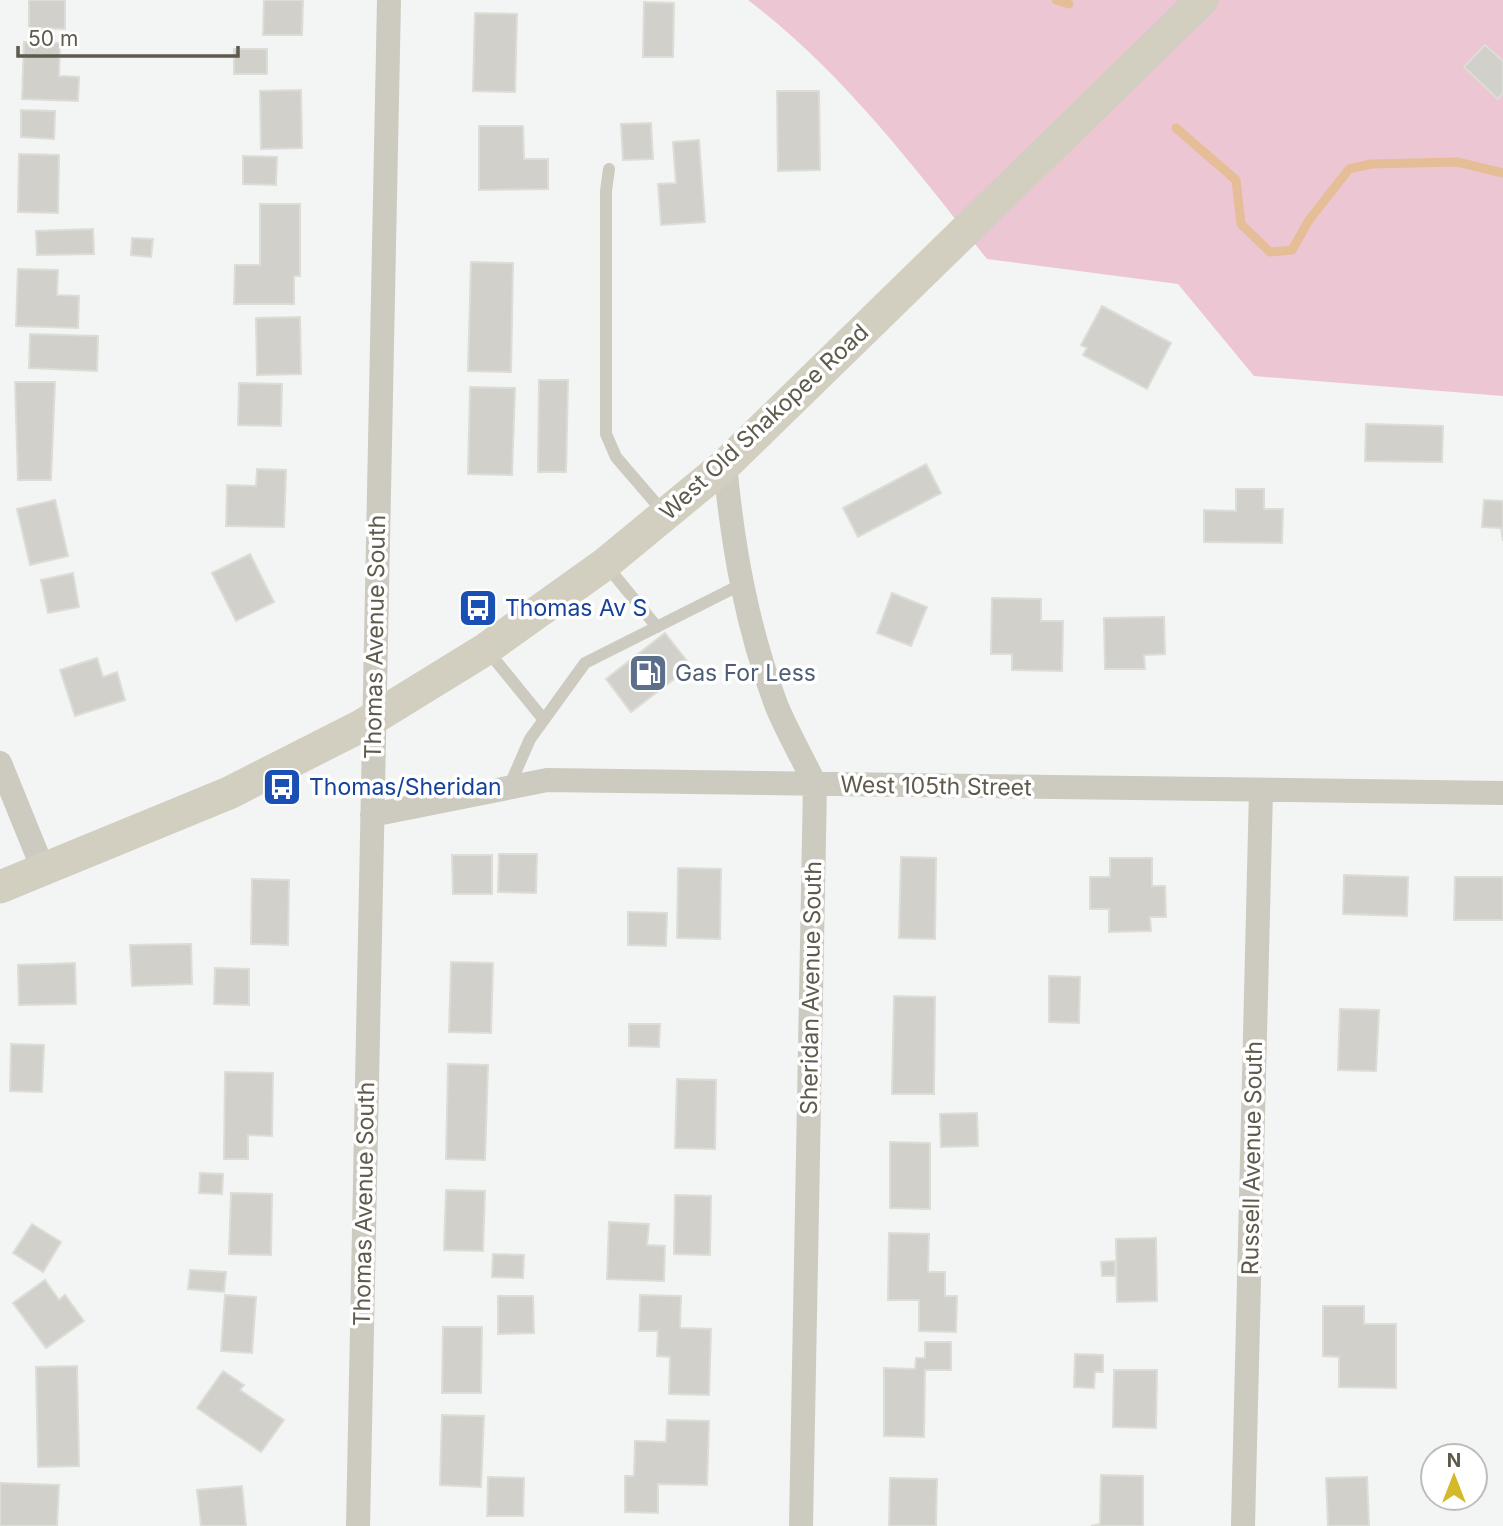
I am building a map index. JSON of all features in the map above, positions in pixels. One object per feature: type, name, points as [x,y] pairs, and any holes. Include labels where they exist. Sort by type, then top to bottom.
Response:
[{"type":"main road","name":"West Old Shakopee Road","points":[[0,887],[229,793],[374,718],[486,649],[606,564],[725,465],[1202,0]]},
{"type":"street","name":"Thomas Avenue South","points":[[358,1526],[389,0]]},
{"type":"street","name":"Sheridan Avenue South","points":[[725,465],[733,545],[751,628],[778,708],[815,784],[801,1526]]},
{"type":"street","points":[[0,763],[43,869]]},
{"type":"street","name":"West 105th Street","points":[[372,815],[547,780],[1503,793]]},
{"type":"street","name":"Russell Avenue South","points":[[1243,1526],[1261,790]]},
{"type":"lane","points":[[609,169],[606,434],[616,457],[665,514]]},
{"type":"lane","points":[[606,564],[657,626]]},
{"type":"lane","points":[[508,788],[530,739],[585,663],[742,584]]},
{"type":"lane","points":[[486,649],[544,720]]},
{"type":"shaded area","points":[[748,0],[1503,0],[1503,396],[1254,376],[1178,284],[987,259],[846,89],[783,28]]},
{"type":"building","points":[[29,0],[65,0],[65,29],[29,28]]},
{"type":"building","points":[[264,0],[303,0],[302,35],[263,35]]},
{"type":"building","points":[[644,2],[674,3],[673,57],[643,57]]},
{"type":"building","points":[[475,13],[517,14],[515,92],[473,91]]},
{"type":"building","points":[[24,42],[60,43],[59,76],[79,77],[78,101],[22,99]]},
{"type":"building","points":[[1485,45],[1503,61],[1503,93],[1498,99],[1464,67]]},
{"type":"building","points":[[234,49],[267,49],[267,74],[234,74]]},
{"type":"building","points":[[301,90],[302,148],[261,149],[260,91]]},
{"type":"building","points":[[777,91],[819,91],[820,170],[778,171]]},
{"type":"building","points":[[21,110],[55,111],[54,139],[21,137]]},
{"type":"building","points":[[651,123],[653,159],[623,160],[621,124]]},
{"type":"building","points":[[479,126],[523,126],[524,159],[548,159],[548,189],[479,190]]},
{"type":"building","points":[[699,140],[705,222],[661,225],[658,184],[676,183],[673,142]]},
{"type":"building","points":[[19,154],[59,155],[58,213],[18,212]]},
{"type":"building","points":[[243,156],[277,157],[276,185],[243,184]]},
{"type":"building","points":[[260,204],[300,204],[300,276],[294,276],[294,304],[234,304],[235,265],[260,265]]},
{"type":"building","points":[[93,229],[94,254],[37,255],[36,231]]},
{"type":"building","points":[[132,238],[153,239],[151,257],[131,255]]},
{"type":"building","points":[[471,262],[513,263],[511,372],[468,371]]},
{"type":"building","points":[[18,269],[58,270],[57,295],[79,296],[78,328],[16,326]]},
{"type":"building","points":[[1102,306],[1171,343],[1147,389],[1083,355],[1087,348],[1081,345]]},
{"type":"building","points":[[300,317],[301,374],[257,375],[256,318]]},
{"type":"building","points":[[30,334],[98,336],[97,371],[29,368]]},
{"type":"building","points":[[539,380],[568,380],[566,472],[538,472]]},
{"type":"building","points":[[15,382],[55,382],[51,480],[18,480]]},
{"type":"building","points":[[239,383],[282,384],[281,426],[238,425]]},
{"type":"building","points":[[470,387],[515,388],[512,475],[468,474]]},
{"type":"building","points":[[1366,424],[1443,426],[1442,462],[1365,461]]},
{"type":"building","points":[[926,464],[941,493],[858,537],[843,508]]},
{"type":"building","points":[[257,469],[286,470],[284,527],[226,526],[227,485],[256,486]]},
{"type":"building","points":[[1236,489],[1264,489],[1264,509],[1283,509],[1282,543],[1204,542],[1204,510],[1236,511]]},
{"type":"building","points":[[55,500],[68,556],[30,565],[17,509]]},
{"type":"building","points":[[1484,500],[1503,501],[1503,541],[1501,528],[1482,527]]},
{"type":"building","points":[[250,554],[274,602],[236,621],[212,573]]},
{"type":"building","points":[[73,573],[79,607],[48,613],[41,580]]},
{"type":"building","points":[[892,593],[927,607],[911,646],[877,633]]},
{"type":"building","points":[[992,598],[1041,599],[1041,621],[1063,621],[1062,671],[1012,670],[1012,654],[991,654]]},
{"type":"building","points":[[1164,617],[1165,654],[1144,655],[1145,669],[1105,669],[1104,618]]},
{"type":"building","name":"Gas For Less","points":[[665,633],[691,666],[631,712],[606,679]]},
{"type":"building","points":[[97,658],[103,677],[117,672],[125,700],[75,716],[60,670]]},
{"type":"building","points":[[499,854],[537,854],[536,893],[498,892]]},
{"type":"building","points":[[452,855],[492,855],[492,894],[453,894]]},
{"type":"building","points":[[901,857],[936,858],[935,939],[899,938]]},
{"type":"building","points":[[1110,858],[1152,858],[1152,886],[1165,886],[1166,917],[1150,917],[1151,931],[1109,932],[1109,909],[1090,909],[1090,877],[1110,877]]},
{"type":"building","points":[[678,868],[721,869],[720,939],[677,938]]},
{"type":"building","points":[[1344,875],[1408,877],[1407,916],[1343,914]]},
{"type":"building","points":[[1455,877],[1503,877],[1503,920],[1454,920]]},
{"type":"building","points":[[252,879],[289,880],[288,945],[251,944]]},
{"type":"building","points":[[628,912],[667,913],[666,946],[628,945]]},
{"type":"building","points":[[191,944],[192,984],[132,986],[130,945]]},
{"type":"building","points":[[451,962],[493,963],[491,1033],[449,1032]]},
{"type":"building","points":[[75,963],[76,1004],[19,1005],[18,965]]},
{"type":"building","points":[[215,968],[249,969],[249,1005],[214,1004]]},
{"type":"building","points":[[1049,976],[1080,977],[1079,1023],[1049,1022]]},
{"type":"building","points":[[894,996],[935,997],[934,1094],[892,1094]]},
{"type":"building","points":[[1340,1009],[1379,1010],[1376,1071],[1338,1070]]},
{"type":"building","points":[[629,1024],[660,1024],[659,1047],[629,1046]]},
{"type":"building","points":[[11,1044],[44,1045],[42,1092],[10,1091]]},
{"type":"building","points":[[448,1064],[488,1065],[485,1160],[446,1159]]},
{"type":"building","points":[[225,1072],[273,1073],[272,1136],[248,1135],[248,1159],[224,1159]]},
{"type":"building","points":[[677,1079],[716,1080],[715,1149],[675,1148]]},
{"type":"building","points":[[977,1113],[978,1146],[941,1147],[940,1114]]},
{"type":"building","points":[[890,1142],[930,1143],[930,1209],[890,1208]]},
{"type":"building","points":[[200,1173],[223,1174],[222,1194],[199,1193]]},
{"type":"building","points":[[446,1190],[485,1191],[483,1251],[444,1250]]},
{"type":"building","points":[[231,1193],[272,1194],[271,1255],[229,1254]]},
{"type":"building","points":[[675,1195],[711,1196],[710,1255],[674,1254]]},
{"type":"building","points":[[609,1222],[649,1224],[647,1245],[665,1246],[664,1281],[607,1279]]},
{"type":"building","points":[[32,1224],[61,1242],[43,1272],[13,1253]]},
{"type":"building","points":[[889,1233],[929,1234],[928,1272],[945,1272],[945,1296],[957,1296],[956,1332],[919,1331],[919,1300],[888,1300]]},
{"type":"building","points":[[1156,1238],[1157,1301],[1117,1302],[1116,1239]]},
{"type":"building","points":[[493,1254],[524,1255],[523,1278],[492,1277]]},
{"type":"building","points":[[1115,1261],[1115,1276],[1102,1276],[1101,1262]]},
{"type":"building","points":[[190,1270],[226,1272],[224,1292],[188,1289]]},
{"type":"building","points":[[45,1280],[59,1300],[65,1295],[84,1321],[46,1348],[13,1303]]},
{"type":"building","points":[[225,1295],[256,1297],[252,1353],[221,1351]]},
{"type":"building","points":[[640,1295],[681,1296],[680,1328],[711,1329],[709,1395],[669,1394],[670,1357],[657,1356],[658,1331],[639,1331]]},
{"type":"building","points":[[498,1296],[533,1296],[534,1333],[498,1334]]},
{"type":"building","points":[[1323,1306],[1364,1306],[1364,1324],[1396,1324],[1396,1388],[1339,1387],[1339,1357],[1323,1356]]},
{"type":"building","points":[[443,1327],[482,1327],[481,1393],[442,1393]]},
{"type":"building","points":[[925,1342],[951,1342],[951,1370],[925,1370],[924,1437],[884,1436],[884,1368],[915,1369],[916,1358],[925,1358]]},
{"type":"building","points":[[1075,1354],[1103,1355],[1103,1372],[1095,1372],[1094,1388],[1074,1387]]},
{"type":"building","points":[[77,1366],[79,1466],[38,1467],[36,1367]]},
{"type":"building","points":[[1114,1370],[1157,1370],[1156,1428],[1113,1427]]},
{"type":"building","points":[[223,1371],[244,1385],[240,1390],[284,1420],[261,1452],[197,1408]]},
{"type":"building","points":[[442,1415],[484,1416],[481,1487],[440,1485]]},
{"type":"building","points":[[667,1420],[709,1421],[707,1485],[658,1484],[658,1513],[625,1512],[625,1476],[634,1476],[635,1441],[666,1442]]},
{"type":"building","points":[[1101,1475],[1143,1476],[1143,1526],[1091,1526],[1100,1524]]},
{"type":"building","points":[[488,1477],[524,1478],[523,1516],[487,1516]]},
{"type":"building","points":[[1367,1477],[1369,1526],[1328,1526],[1326,1478]]},
{"type":"building","points":[[890,1478],[937,1479],[936,1526],[889,1526]]},
{"type":"building","points":[[0,1483],[59,1485],[57,1526],[0,1526]]},
{"type":"building","points":[[242,1486],[246,1526],[201,1526],[197,1490]]},
{"type":"waterway","points":[[1056,0],[1069,4]]},
{"type":"waterway","points":[[1176,128],[1236,180],[1241,224],[1270,252],[1292,250],[1309,220],[1349,169],[1371,164],[1457,162],[1503,173]]},
{"type":"place","name":"Thomas Av S","points":[[478,608]]},
{"type":"place","name":"Gas For Less","points":[[648,673]]},
{"type":"place","name":"Thomas/Sheridan","points":[[282,787]]}]
